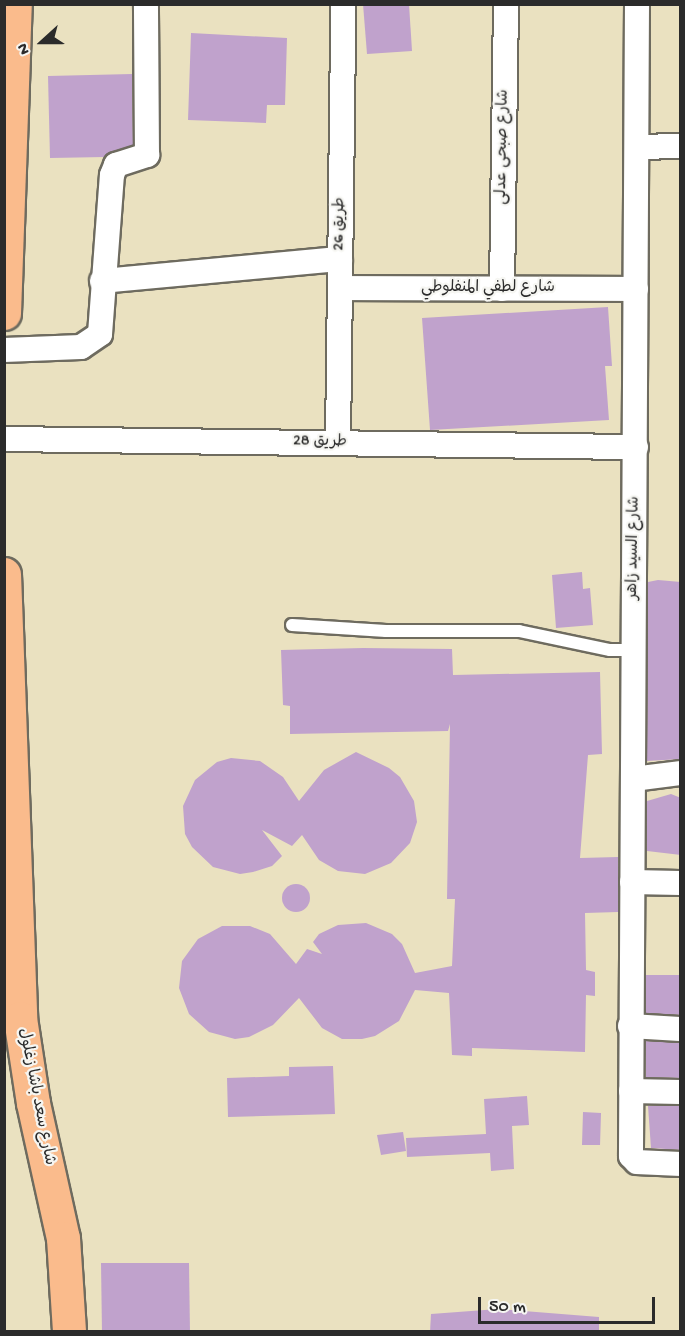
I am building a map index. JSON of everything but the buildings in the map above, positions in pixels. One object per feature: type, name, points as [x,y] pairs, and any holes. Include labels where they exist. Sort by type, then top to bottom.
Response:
[{"type":"highway","points":[[4,313],[15,4]]},
{"type":"highway","name":"شارع سعد باشا زغلول","points":[[4,574],[8,829],[20,1018],[33,1104],[63,1238],[69,1332]]},
{"type":"street","points":[[4,350],[81,346],[94,341],[102,328],[102,281],[112,175],[116,165],[147,155],[146,4]]},
{"type":"street","name":"طريق 26","points":[[338,443],[343,4]]},
{"type":"street","name":"شارع صبحى عدلى","points":[[502,289],[506,4]]},
{"type":"street","name":"شارع السيد زاهر","points":[[637,4],[631,1156],[637,1162],[681,1164]]},
{"type":"street","points":[[637,147],[681,146]]},
{"type":"street","points":[[102,281],[340,259]]},
{"type":"street","name":"شارع لطفي المنفلوطي","points":[[340,288],[636,289]]},
{"type":"street","name":"طريق 28","points":[[4,439],[636,447]]},
{"type":"street","points":[[633,779],[681,773]]},
{"type":"street","points":[[632,882],[681,883]]},
{"type":"street","points":[[630,1026],[681,1029]]},
{"type":"street","points":[[631,1091],[681,1092]]},
{"type":"lane","points":[[292,625],[386,631],[519,631],[610,650],[634,650]]}]
